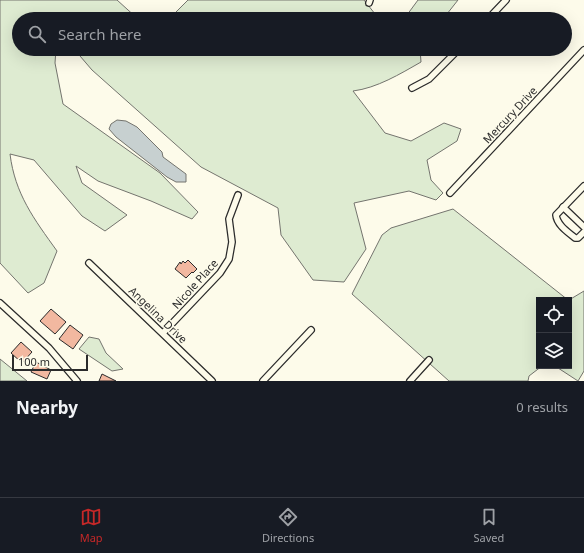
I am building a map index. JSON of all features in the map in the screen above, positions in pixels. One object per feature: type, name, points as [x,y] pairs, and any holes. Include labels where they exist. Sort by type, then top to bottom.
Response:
[{"type":"street","points":[[495,12],[506,0]]},
{"type":"street","name":"Mercury Drive","points":[[450,193],[584,50]]},
{"type":"street","points":[[412,88],[429,79],[452,56]]},
{"type":"street","points":[[584,186],[556,215],[556,219],[575,238],[578,238],[584,232]]},
{"type":"street","name":"Nicole Place","points":[[163,334],[220,273],[229,259],[232,242],[229,219],[238,195]]},
{"type":"street","points":[[563,207],[584,227]]},
{"type":"street","name":"Angelina Drive","points":[[89,263],[212,381]]},
{"type":"street","points":[[0,303],[49,348],[77,381]]},
{"type":"street","points":[[263,381],[311,330]]},
{"type":"street","points":[[410,381],[429,360]]},
{"type":"green space","points":[[0,0],[117,0],[130,12],[12,12],[12,56],[56,56],[55,63],[63,104],[160,173],[198,212],[192,219],[151,201],[98,181],[76,166],[82,183],[127,215],[105,231],[82,216],[34,160],[10,154],[16,182],[21,194],[33,217],[57,251],[44,283],[28,293],[0,263]]},
{"type":"green space","points":[[188,0],[364,0],[373,12],[176,12]]},
{"type":"green space","points":[[418,0],[458,0],[449,12],[409,12]]},
{"type":"green space","points":[[80,56],[421,56],[421,62],[397,76],[380,84],[353,91],[385,133],[411,141],[444,123],[461,129],[457,141],[427,160],[431,180],[443,193],[436,200],[409,191],[354,203],[366,249],[344,282],[313,280],[281,235],[278,208],[201,167],[92,70]]},
{"type":"green space","points":[[453,209],[564,297],[536,297],[536,369],[538,369],[529,376],[528,381],[449,381],[352,294],[382,235],[391,228]]},
{"type":"green space","points":[[584,291],[584,371],[578,381],[560,369],[572,369],[572,298]]},
{"type":"green space","points":[[89,337],[99,339],[106,353],[123,369],[112,371],[79,349]]},
{"type":"green space","points":[[0,359],[27,381],[0,381]]},
{"type":"shaded area","points":[[117,120],[126,121],[137,127],[162,152],[163,157],[186,174],[186,182],[176,182],[167,177],[116,137],[109,129],[111,124]]},
{"type":"building","points":[[188,260],[197,269],[186,278],[175,269],[180,262],[181,264],[183,261],[185,263]]},
{"type":"building","points":[[51,309],[66,322],[55,334],[40,321]]},
{"type":"building","points":[[70,325],[83,335],[73,349],[59,339]]},
{"type":"building","points":[[21,342],[32,352],[22,363],[11,353]]},
{"type":"building","points":[[36,362],[51,370],[47,379],[31,372]]},
{"type":"building","points":[[102,374],[116,381],[99,381]]}]
